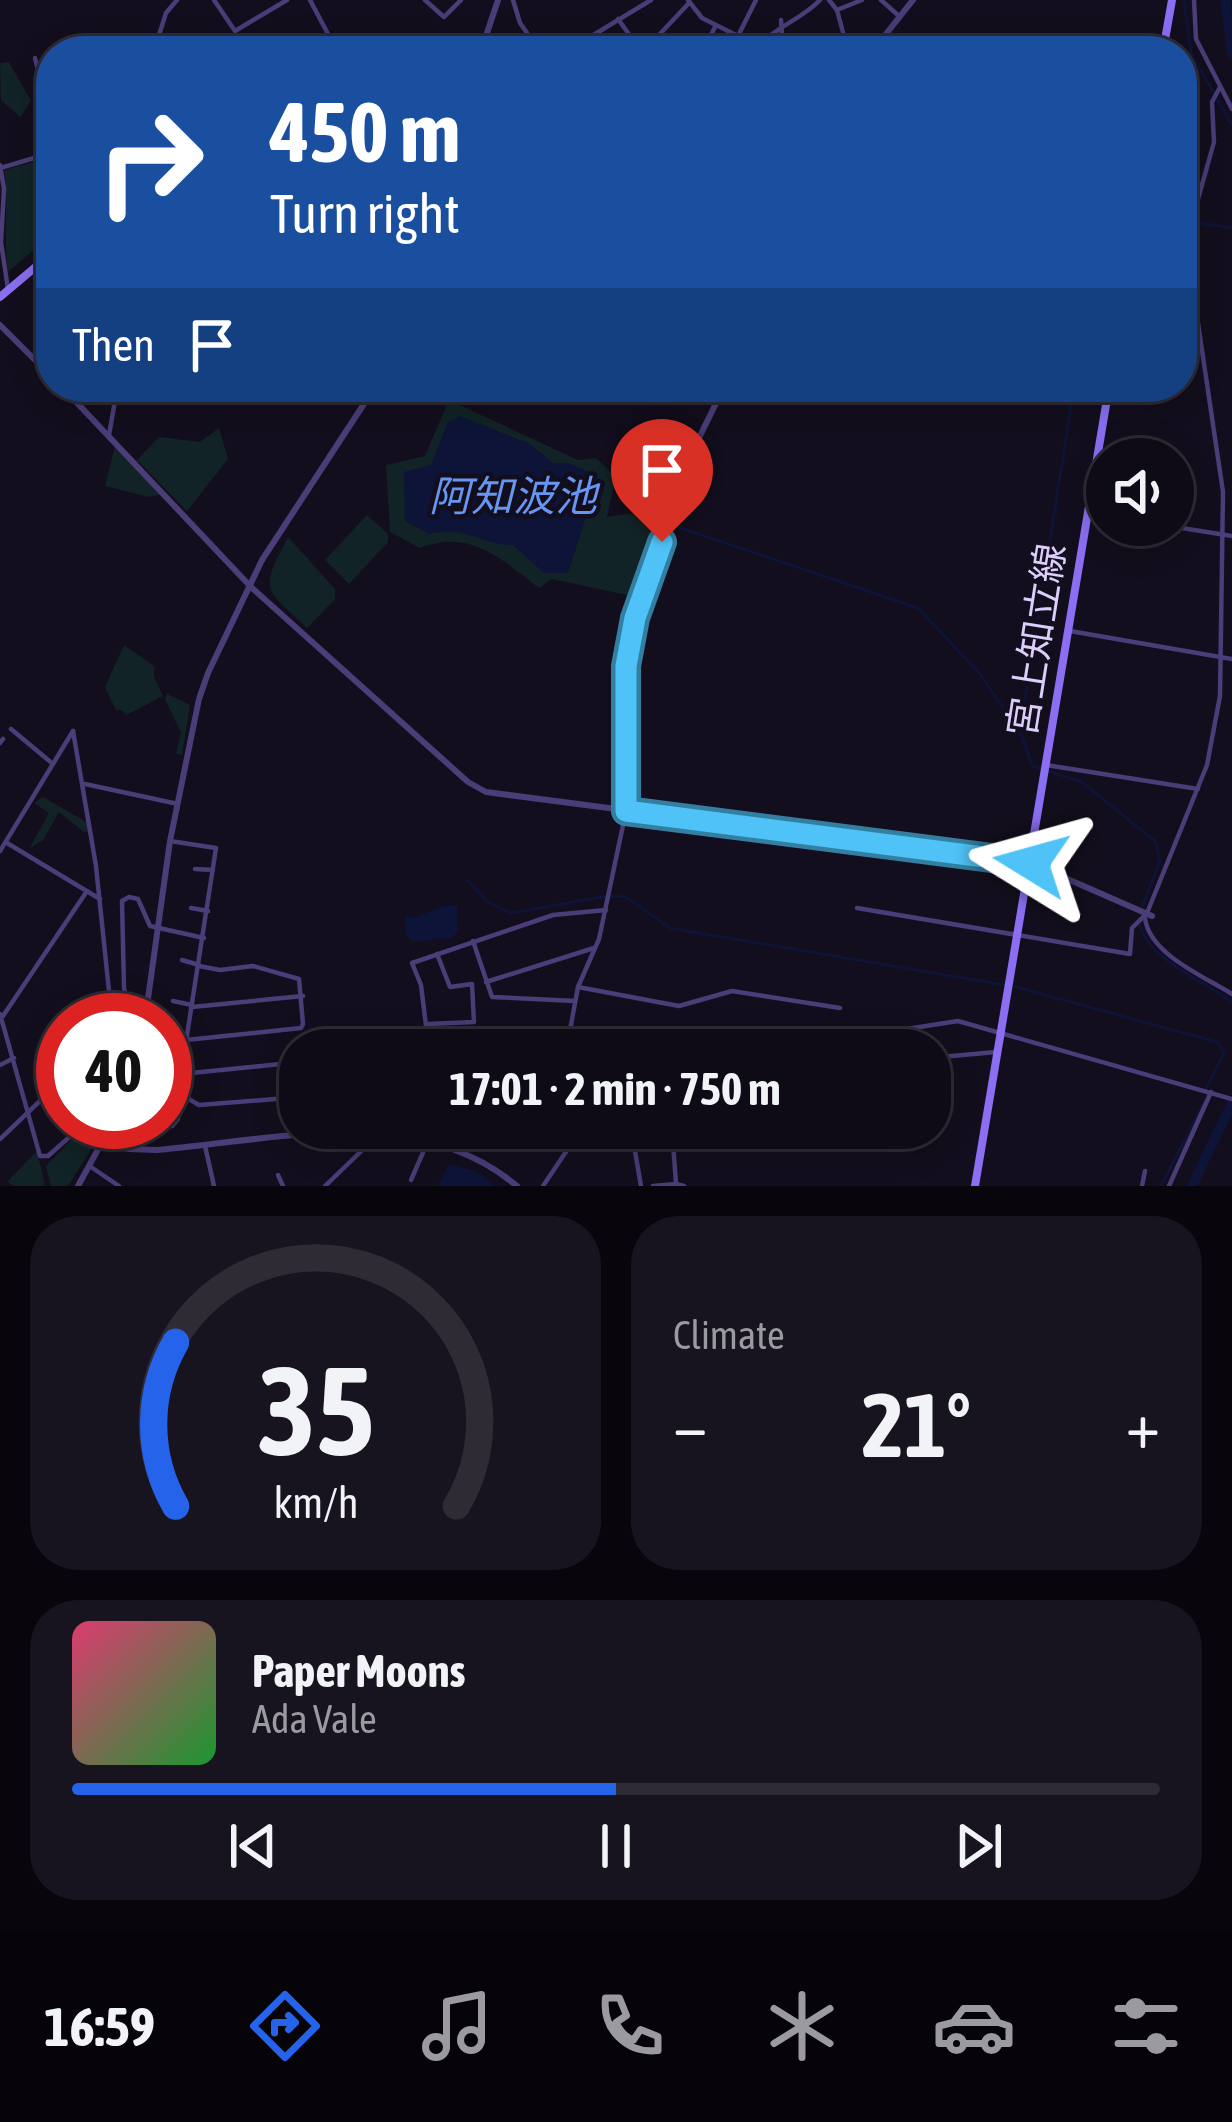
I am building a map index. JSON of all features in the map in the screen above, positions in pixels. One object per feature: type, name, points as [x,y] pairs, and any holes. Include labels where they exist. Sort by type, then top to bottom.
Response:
[{"type":"main road","points":[[1166,36],[1172,0]]},
{"type":"main road","points":[[0,297],[36,266]]},
{"type":"main road","name":"宮上知立線","points":[[1100,438],[1106,402]]},
{"type":"main road","name":"宮上知立線","points":[[975,1186],[1086,519]]},
{"type":"street","points":[[159,36],[166,13],[177,0]]},
{"type":"street","points":[[214,0],[235,31],[287,0]]},
{"type":"street","points":[[310,0],[329,36]]},
{"type":"street","points":[[425,0],[444,17],[461,0]]},
{"type":"street","points":[[485,36],[497,0]]},
{"type":"street","points":[[526,0],[514,3],[529,36]]},
{"type":"street","points":[[591,36],[651,0]]},
{"type":"street","points":[[738,36],[756,0]]},
{"type":"street","points":[[769,36],[820,0]]},
{"type":"street","points":[[829,0],[844,36]]},
{"type":"street","points":[[837,10],[862,0]]},
{"type":"street","points":[[881,0],[901,16]]},
{"type":"street","points":[[883,36],[913,0]]},
{"type":"street","points":[[1194,0],[1196,36]]},
{"type":"street","points":[[656,36],[688,1],[694,12],[736,36]]},
{"type":"street","points":[[618,19],[631,36]]},
{"type":"street","points":[[781,20],[782,36]]},
{"type":"street","points":[[711,36],[716,26]]},
{"type":"street","points":[[1197,42],[1216,93],[1214,142],[1197,203]]},
{"type":"street","points":[[35,58],[36,62]]},
{"type":"street","points":[[1216,93],[1232,109]]},
{"type":"street","points":[[8,289],[1,242],[4,189],[0,167],[36,157]]},
{"type":"street","points":[[856,908],[1130,954],[1135,924],[1144,914],[1198,789],[1216,722],[1223,492],[1197,316]]},
{"type":"street","points":[[0,325],[36,361]]},
{"type":"street","points":[[77,402],[251,587],[468,782],[486,792],[1031,863],[1144,914]]},
{"type":"street","points":[[109,435],[115,402]]},
{"type":"street","points":[[149,993],[170,842],[199,699],[276,537],[365,402]]},
{"type":"street","points":[[570,1029],[578,987],[606,910],[626,811],[630,638],[695,446],[716,402]]},
{"type":"street","points":[[1194,530],[1232,536]]},
{"type":"street","points":[[1070,631],[1232,658]]},
{"type":"street","points":[[11,729],[53,765]]},
{"type":"street","points":[[0,851],[73,731],[85,784],[109,993]]},
{"type":"street","points":[[1046,765],[1198,789]]},
{"type":"street","points":[[85,784],[178,804]]},
{"type":"street","points":[[6,842],[100,899]]},
{"type":"street","points":[[170,842],[216,848],[192,1006],[303,996]]},
{"type":"street","points":[[195,869],[213,870]]},
{"type":"street","points":[[36,1140],[1,1015],[87,891]]},
{"type":"street","points":[[125,993],[122,902],[129,897],[138,899],[150,926],[204,938]]},
{"type":"street","points":[[190,908],[208,911]]},
{"type":"street","points":[[428,1029],[412,963],[559,913],[606,910]]},
{"type":"street","points":[[1144,914],[1146,928],[1165,950],[1232,994]]},
{"type":"street","points":[[473,941],[496,998],[575,1001]]},
{"type":"street","points":[[487,982],[594,948]]},
{"type":"street","points":[[428,1024],[474,1022],[472,984],[450,988],[437,954]]},
{"type":"street","points":[[182,960],[220,970],[253,966],[299,979],[303,996],[301,1028],[192,1040]]},
{"type":"street","points":[[578,987],[680,1006],[732,991],[840,1008]]},
{"type":"street","points":[[907,1029],[958,1021],[1232,1099]]},
{"type":"street","points":[[951,1056],[999,1052]]},
{"type":"street","points":[[0,1065],[14,1058]]},
{"type":"street","points":[[192,1074],[279,1063]]},
{"type":"street","points":[[1169,1186],[1213,1093]]},
{"type":"street","points":[[192,1102],[279,1099]]},
{"type":"street","points":[[0,1139],[36,1105]]},
{"type":"street","points":[[192,1147],[279,1136]]},
{"type":"street","points":[[205,1146],[214,1186]]},
{"type":"street","points":[[78,1186],[100,1149]]},
{"type":"street","points":[[328,1185],[366,1149]]},
{"type":"street","points":[[411,1180],[423,1149]]},
{"type":"street","points":[[449,1149],[491,1166],[518,1186]]},
{"type":"street","points":[[547,1185],[568,1149]]},
{"type":"street","points":[[635,1149],[641,1186]]},
{"type":"street","points":[[653,1186],[680,1185],[675,1149]]},
{"type":"street","points":[[91,1167],[119,1186]]},
{"type":"street","points":[[1142,1186],[1145,1171]]},
{"type":"street","points":[[278,1175],[283,1186]]},
{"type":"shaded area","points":[[9,62],[31,101],[20,117],[1,100],[0,63]]},
{"type":"shaded area","points":[[36,161],[36,248],[8,272],[6,195],[4,170]]},
{"type":"shaded area","points":[[448,402],[453,402],[578,460],[596,458],[616,477],[607,517],[634,513],[647,520],[651,511],[665,516],[636,597],[552,579],[539,588],[470,544],[420,548],[390,532],[386,465],[425,456]]},
{"type":"shaded area","points":[[219,428],[228,459],[187,511],[137,460],[159,437],[200,442]]},
{"type":"shaded area","points":[[115,446],[161,494],[149,497],[105,486]]},
{"type":"shaded area","points":[[367,515],[388,534],[388,542],[349,584],[325,560]]},
{"type":"shaded area","points":[[288,537],[335,589],[335,599],[307,628],[270,588]]},
{"type":"shaded area","points":[[124,645],[154,666],[163,696],[126,715],[116,710],[105,687]]},
{"type":"shaded area","points":[[167,694],[190,705],[182,755],[176,754],[181,733]]},
{"type":"shaded area","points":[[43,797],[88,823],[89,831],[59,812],[43,840],[29,849],[49,813],[34,803]]},
{"type":"shaded area","points":[[62,1149],[91,1149],[68,1186],[51,1186],[46,1166]]},
{"type":"shaded area","points":[[37,1151],[45,1186],[7,1182]]},
{"type":"water","name":"阿知波池","points":[[460,416],[530,444],[553,463],[568,463],[593,474],[596,486],[568,573],[544,573],[513,545],[454,532],[429,534],[405,521],[404,472],[431,465],[448,422]]},
{"type":"water","points":[[457,906],[458,932],[451,938],[412,942],[405,933],[405,916]]},
{"type":"water","points":[[449,1164],[478,1172],[495,1186],[438,1186]]},
{"type":"waterway","points":[[1184,0],[1189,36]]},
{"type":"waterway","points":[[1225,0],[1232,53]]},
{"type":"waterway","points":[[1197,64],[1232,125]]},
{"type":"waterway","points":[[1197,222],[1232,228]]},
{"type":"waterway","points":[[1021,724],[1072,402]]},
{"type":"waterway","points":[[675,526],[918,608],[980,674],[1022,736],[1032,766],[1082,782],[1156,842],[1160,861],[1140,912]]},
{"type":"waterway","points":[[468,881],[488,902],[511,913],[607,896],[626,897],[670,928],[1016,987],[1217,1042],[1224,1053],[1205,1091]]},
{"type":"waterway","points":[[1138,921],[1164,958],[1232,1003]]},
{"type":"waterway","points":[[1161,1186],[1205,1101]]},
{"type":"waterway","points":[[1192,1186],[1232,1103]]},
{"type":"route","points":[[662,542],[635,618],[626,666],[626,811],[1031,863]]}]
